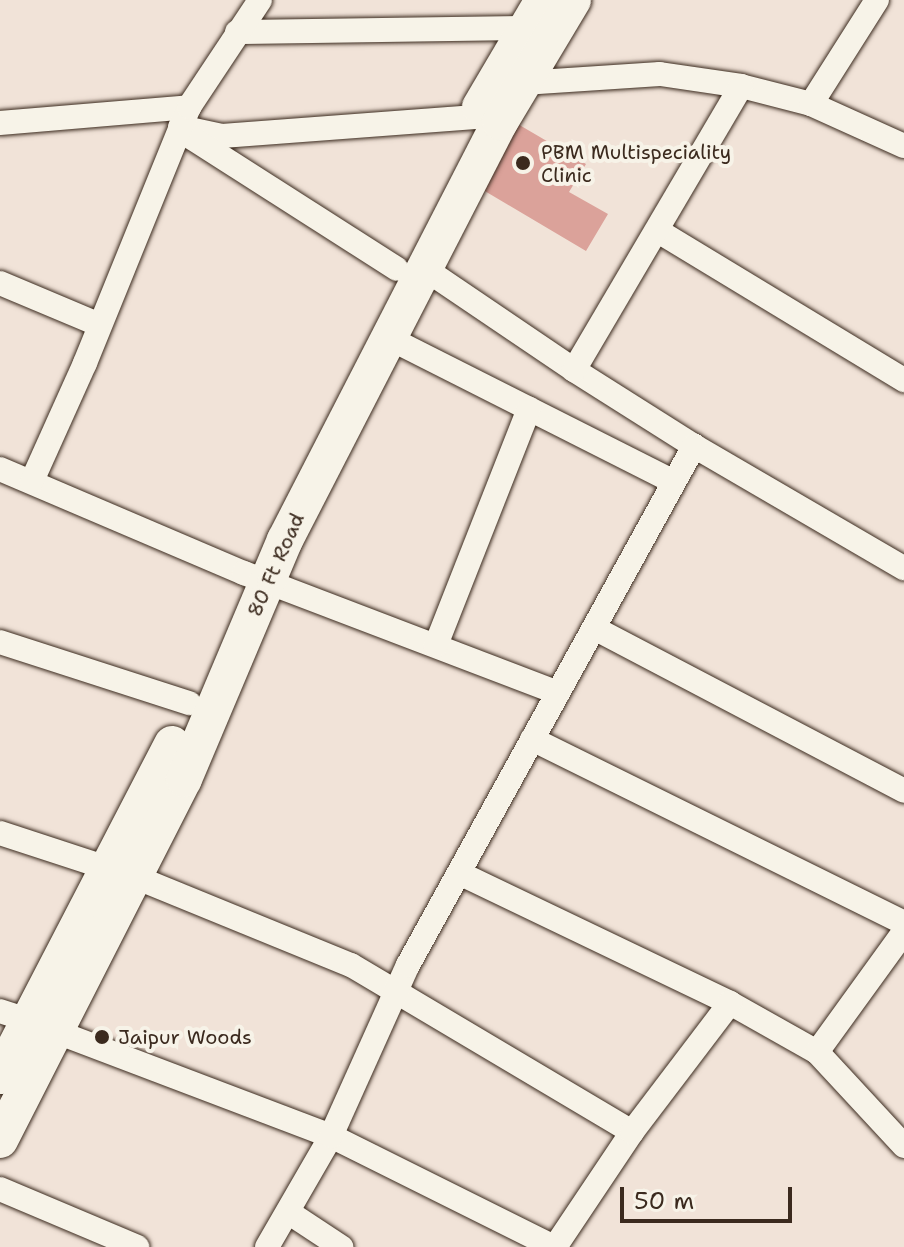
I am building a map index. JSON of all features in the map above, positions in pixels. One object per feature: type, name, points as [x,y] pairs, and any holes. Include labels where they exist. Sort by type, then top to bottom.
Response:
[{"type":"main road","name":"80 Ft Road","points":[[0,1076],[28,1021],[184,779],[256,577],[262,530],[411,269],[573,0]]},
{"type":"main road","name":"80 Ft Road","points":[[122,873],[189,703],[389,338],[411,269],[475,117],[535,14]]},
{"type":"main road","name":"80 Ft Road","points":[[0,1140],[28,1021]]},
{"type":"street","points":[[32,481],[183,121],[260,0]]},
{"type":"street","points":[[811,104],[877,0]]},
{"type":"street","points":[[237,32],[535,14]]},
{"type":"street","points":[[523,83],[660,74],[741,86],[811,104],[904,146]]},
{"type":"street","points":[[574,370],[741,86]]},
{"type":"street","points":[[0,123],[183,121],[222,136],[475,117]]},
{"type":"street","points":[[183,121],[411,269],[694,446],[904,568]]},
{"type":"street","points":[[658,231],[904,380]]},
{"type":"street","points":[[0,283],[100,325]]},
{"type":"street","points":[[389,338],[674,482]]},
{"type":"street","points":[[436,645],[529,409]]},
{"type":"street","points":[[267,1247],[331,1136],[396,991],[694,446]]},
{"type":"street","points":[[0,469],[256,577],[558,693]]},
{"type":"street","points":[[594,628],[904,791]]},
{"type":"street","points":[[0,642],[189,703]]},
{"type":"street","points":[[532,739],[904,923]]},
{"type":"street","points":[[0,833],[122,873],[351,965],[632,1132]]},
{"type":"street","points":[[459,873],[730,1003],[817,1052],[904,1146]]},
{"type":"street","points":[[817,1052],[904,932]]},
{"type":"street","points":[[28,1021],[331,1136],[555,1247],[632,1132],[730,1003]]},
{"type":"street","points":[[0,1189],[137,1247]]},
{"type":"street","points":[[288,1212],[341,1247]]},
{"type":"building","points":[[516,123],[586,164],[569,192],[608,214],[586,251],[478,187]]},
{"type":"place","name":"PBM Multispeciality Clinic","points":[[523,163]]},
{"type":"place","name":"Jaipur Woods","points":[[102,1037]]}]
